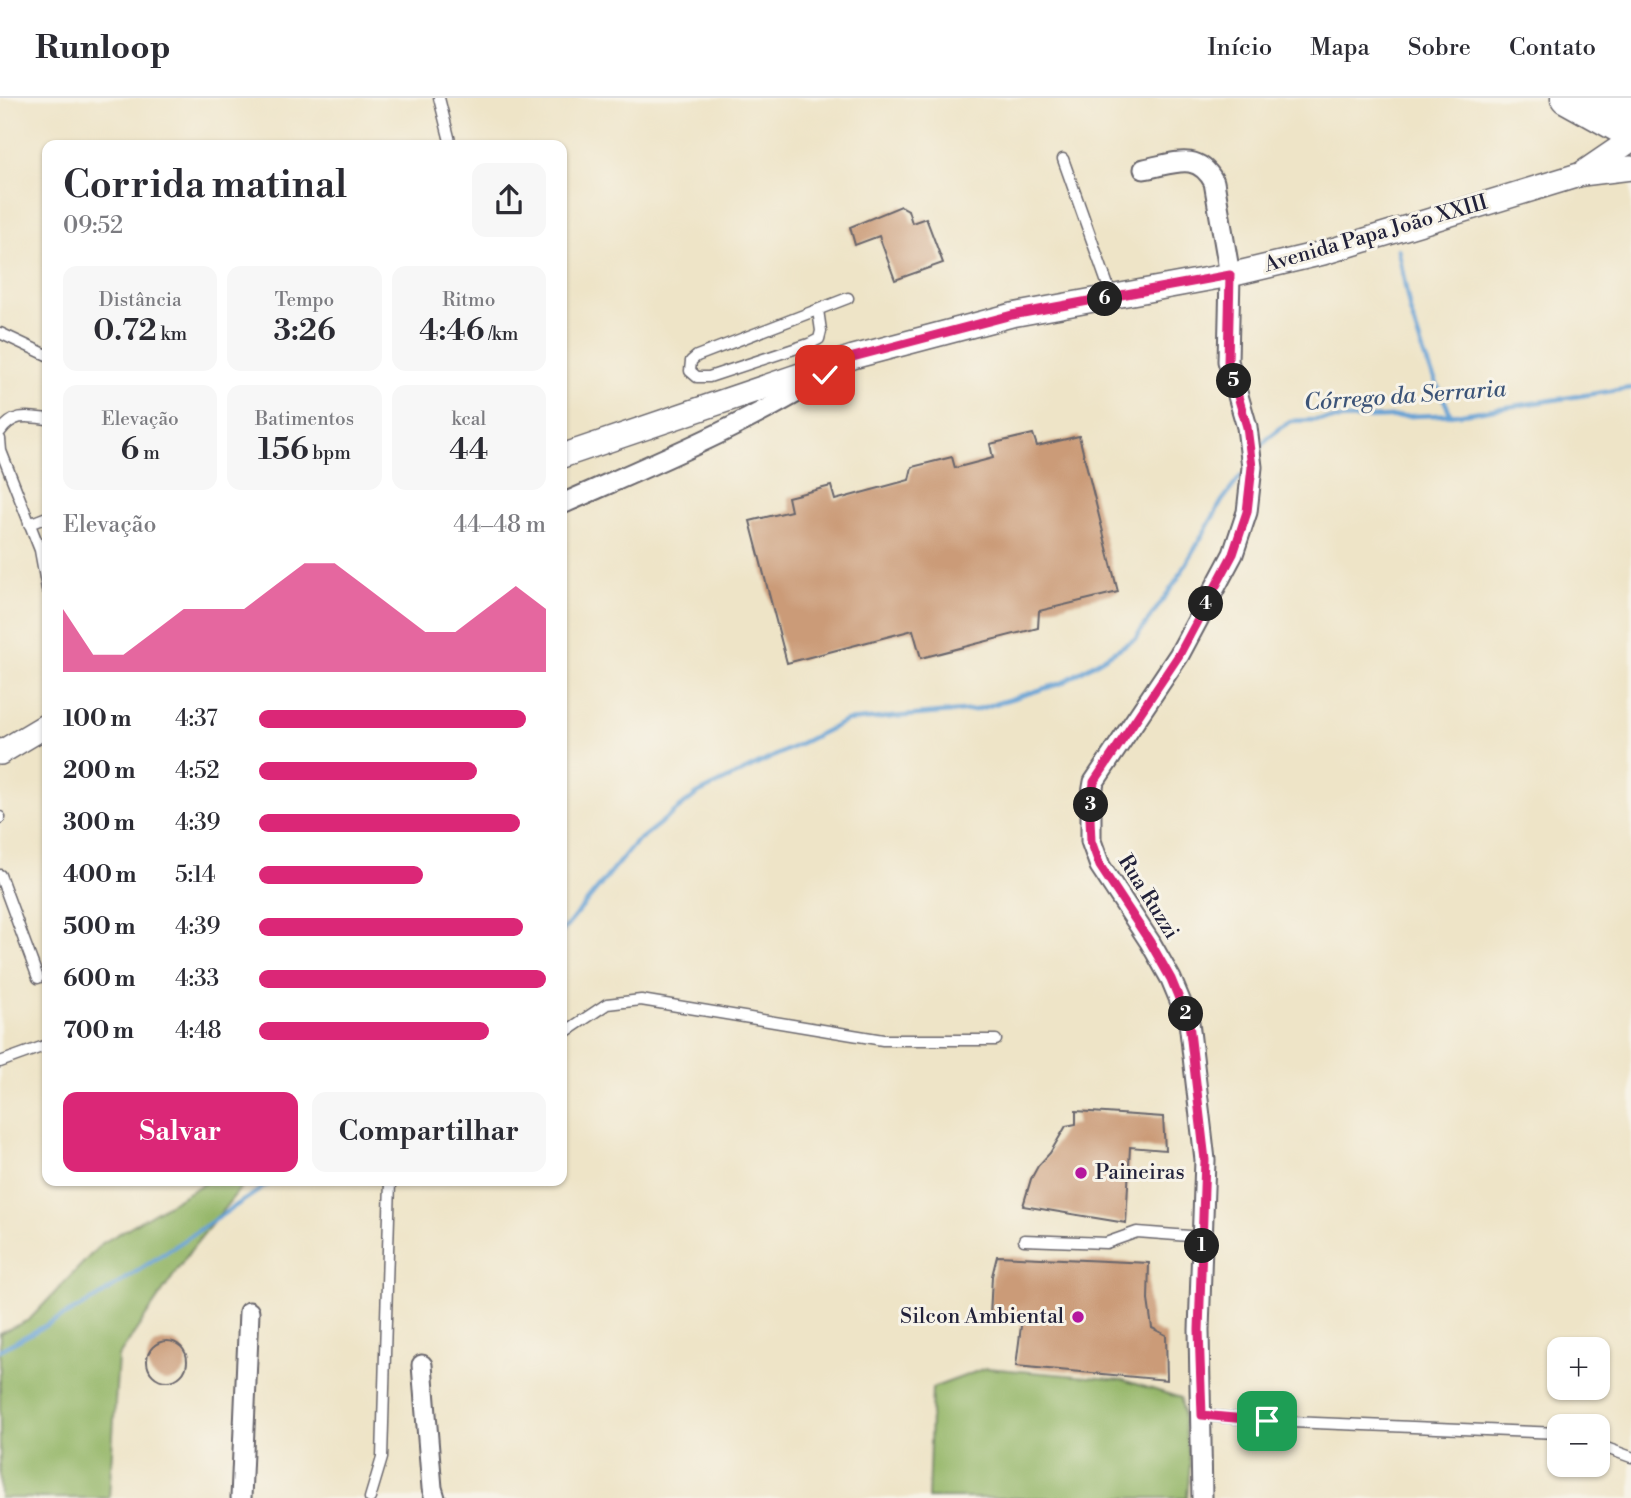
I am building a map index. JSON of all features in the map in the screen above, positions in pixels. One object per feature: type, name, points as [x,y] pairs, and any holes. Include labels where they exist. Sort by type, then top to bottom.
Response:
[{"type":"main road","points":[[1566,98],[1631,134]]},
{"type":"main road","points":[[1579,98],[1631,104]]},
{"type":"street","name":"Avenida Papa João XXIII","points":[[1581,174],[1631,140]]},
{"type":"street","name":"Rua Ruzzi","points":[[1144,169],[1191,161],[1207,169],[1214,181],[1230,275],[1228,362],[1247,427],[1252,467],[1247,512],[1233,554],[1185,644],[1094,782],[1091,799],[1091,841],[1100,866],[1171,979],[1189,1023],[1205,1160],[1199,1330],[1202,1498]]},
{"type":"street","name":"Avenida Papa João XXIII","points":[[567,454],[853,357],[1012,315],[1230,275],[1322,253],[1581,174],[1631,168]]},
{"type":"street","points":[[567,502],[796,395],[853,357]]},
{"type":"street","points":[[0,753],[42,728]]},
{"type":"street","points":[[241,1498],[249,1312]]},
{"type":"street","points":[[422,1365],[435,1498]]},
{"type":"lane","points":[[439,98],[450,140]]},
{"type":"lane","points":[[1063,159],[1112,297]]},
{"type":"lane","points":[[818,310],[821,331],[819,339],[809,344],[709,377],[697,377],[690,371],[691,361],[696,356],[849,298]]},
{"type":"lane","points":[[0,333],[42,353]]},
{"type":"lane","points":[[0,432],[14,418],[25,415],[42,418]]},
{"type":"lane","points":[[0,439],[1,451],[42,561]]},
{"type":"lane","points":[[29,524],[42,519]]},
{"type":"lane","points":[[0,875],[38,978]]},
{"type":"lane","points":[[567,1031],[607,1004],[641,1000],[883,1040],[996,1040]]},
{"type":"lane","points":[[0,1062],[42,1047]]},
{"type":"lane","points":[[370,1498],[382,1458],[390,1186]]},
{"type":"lane","points":[[1024,1240],[1106,1242],[1137,1232],[1202,1237]]},
{"type":"lane","points":[[1202,1415],[1267,1421],[1547,1433]]},
{"type":"lane","points":[[1610,1449],[1631,1457]]},
{"type":"green space","points":[[200,1186],[242,1186],[191,1250],[118,1357],[109,1498],[0,1498],[0,1333],[29,1320],[101,1244]]},
{"type":"green space","points":[[986,1368],[1123,1380],[1181,1398],[1190,1464],[1187,1498],[928,1498],[932,1388]]},
{"type":"building","points":[[901,206],[908,210],[912,223],[926,218],[943,263],[895,280],[879,236],[855,245],[850,227]]},
{"type":"building","points":[[1033,434],[1037,446],[1079,436],[1118,592],[1039,611],[1038,628],[921,658],[913,630],[787,663],[750,521],[791,511],[788,497],[831,486],[835,500],[909,480],[912,467],[952,457],[955,468],[993,458],[990,444]]},
{"type":"building","name":"Paineiras","points":[[1076,1111],[1163,1117],[1165,1150],[1130,1147],[1126,1223],[1023,1206],[1038,1166],[1050,1153],[1066,1126],[1076,1124]]},
{"type":"building","name":"Silcon Ambiental","points":[[997,1256],[1149,1263],[1148,1300],[1152,1328],[1166,1335],[1167,1380],[1016,1366],[1022,1318],[990,1317],[992,1276]]},
{"type":"building","points":[[167,1341],[181,1347],[187,1361],[181,1375],[167,1381],[153,1375],[147,1361],[153,1347]]},
{"type":"waterway","points":[[1398,249],[1410,311],[1425,358],[1451,415]]},
{"type":"waterway","name":"Córrego da Serraria","points":[[1262,446],[1290,421],[1462,414],[1631,388]]},
{"type":"waterway","points":[[567,926],[634,844],[697,794],[846,721],[975,710],[1062,683],[1135,639],[1177,580],[1222,501],[1241,476]]},
{"type":"waterway","points":[[0,1350],[97,1298],[265,1186]]},
{"type":"place","name":"Paineiras","points":[[1081,1173]]},
{"type":"place","name":"Silcon Ambiental","points":[[1078,1317]]},
{"type":"route","points":[[825,375],[853,357],[1012,315],[1230,275],[1228,362],[1247,427],[1252,467],[1247,512],[1233,554],[1179,655],[1094,782],[1090,818],[1091,841],[1100,866],[1171,979],[1189,1023],[1205,1160],[1199,1330],[1202,1415],[1267,1421]]}]
